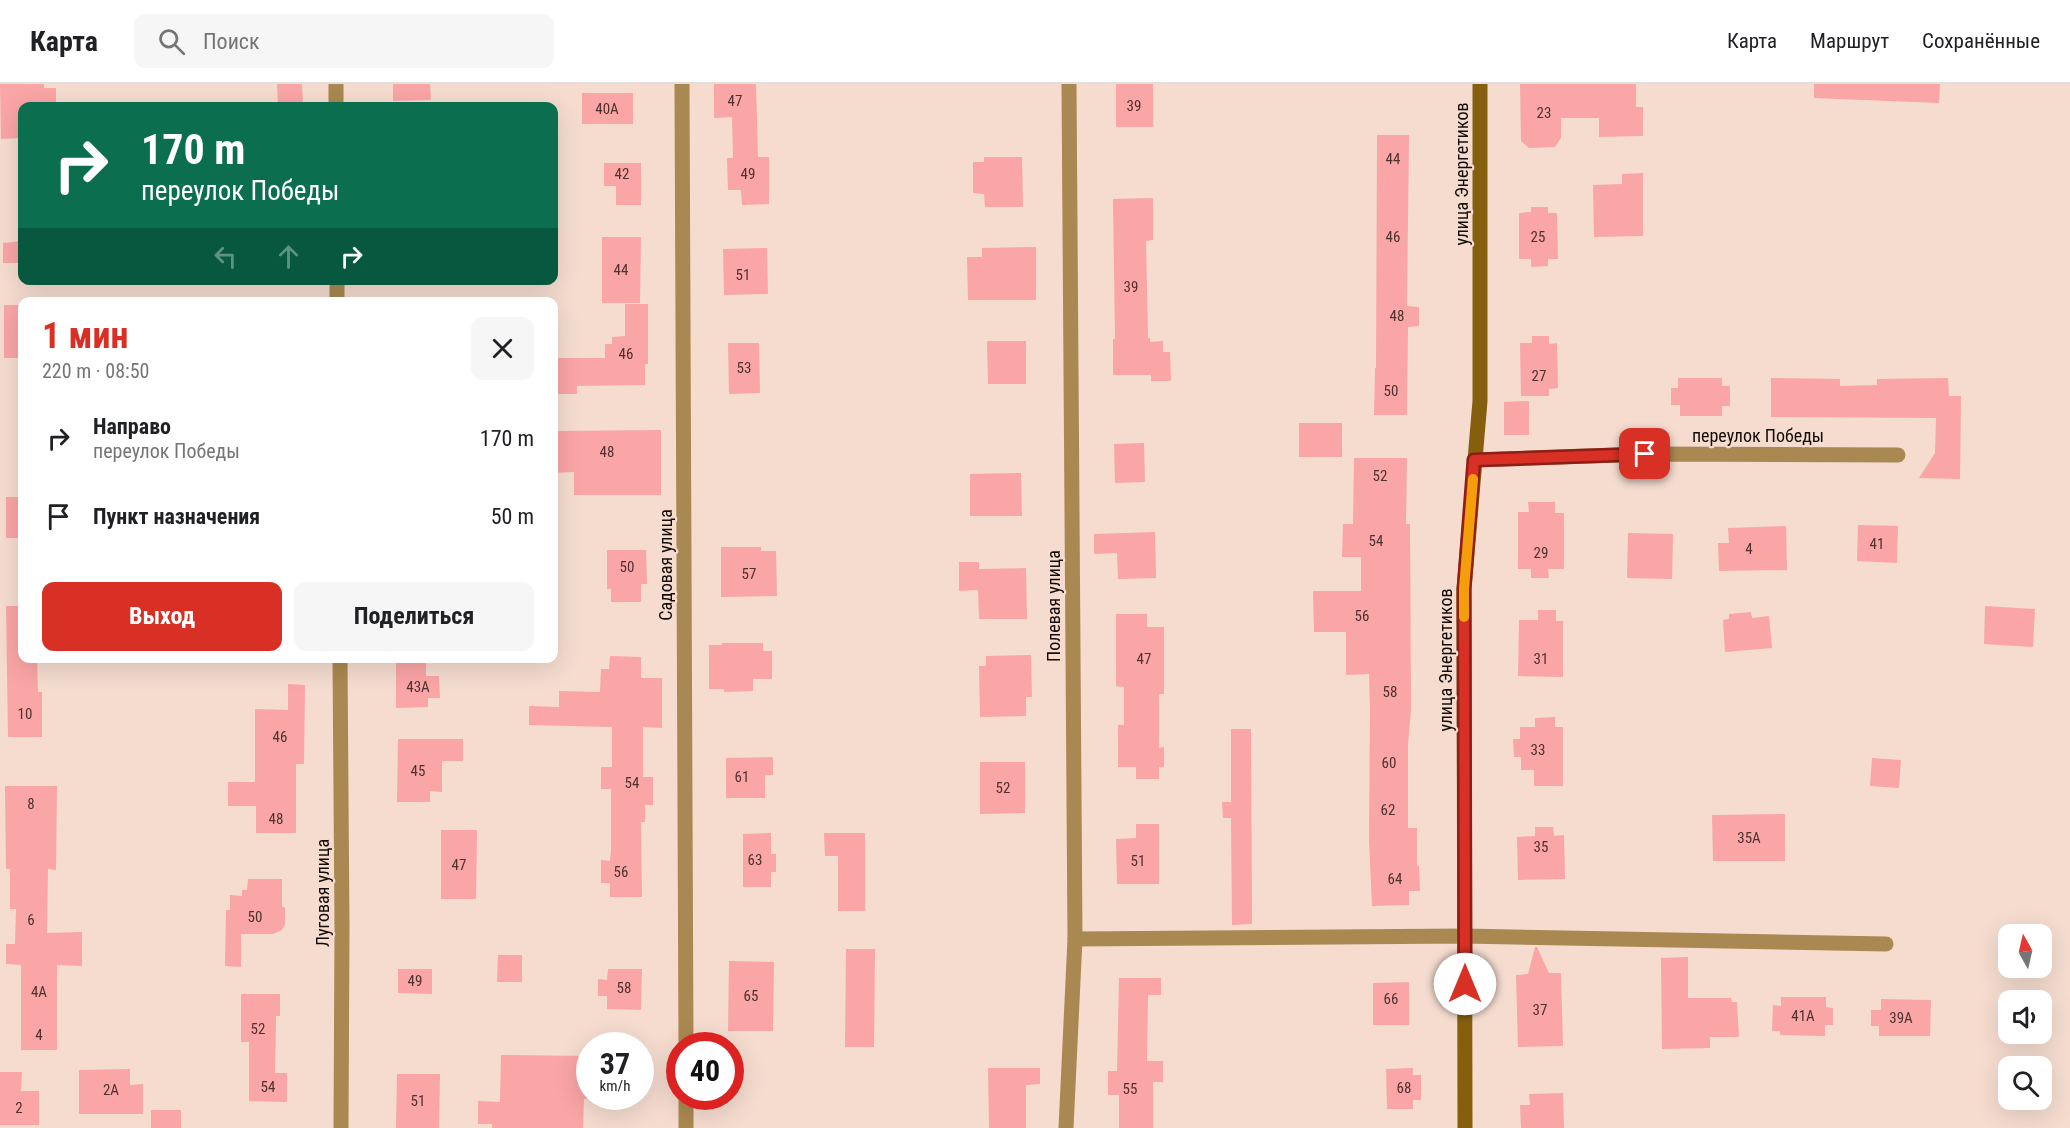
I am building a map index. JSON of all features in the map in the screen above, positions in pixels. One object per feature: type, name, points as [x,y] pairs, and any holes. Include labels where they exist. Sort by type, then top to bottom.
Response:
[{"type":"street","points":[[336,84],[336,102]]},
{"type":"street","name":"Садовая улица","points":[[682,84],[686,1032]]},
{"type":"street","name":"Полевая улица","points":[[1066,1128],[1075,939],[1069,84]]},
{"type":"street","name":"улица Энергетиков","points":[[1465,1128],[1464,589],[1480,401],[1480,84]]},
{"type":"street","name":"переулок Победы","points":[[1474,460],[1645,454],[1898,455]]},
{"type":"street","name":"Луговая улица","points":[[340,663],[341,1128]]},
{"type":"street","points":[[1075,939],[1464,936],[1886,944]]},
{"type":"street","points":[[686,1110],[686,1128]]},
{"type":"building","points":[[0,84],[44,84],[44,88],[56,88],[56,102],[18,102],[18,138],[1,139]]},
{"type":"building","points":[[277,84],[302,84],[303,102],[278,102]]},
{"type":"building","points":[[393,84],[430,84],[431,100],[393,101]]},
{"type":"building","points":[[714,84],[756,84],[758,157],[769,157],[769,204],[742,205],[741,190],[728,190],[727,158],[733,158],[732,117],[714,118]]},
{"type":"building","points":[[1116,84],[1153,84],[1153,127],[1116,127]]},
{"type":"building","points":[[1520,84],[1636,84],[1636,107],[1643,107],[1643,136],[1599,137],[1599,118],[1561,118],[1561,138],[1555,147],[1529,148],[1521,141]]},
{"type":"building","points":[[1814,84],[1940,84],[1939,103],[1814,98]]},
{"type":"building","points":[[582,93],[633,93],[633,124],[582,124]]},
{"type":"building","points":[[1377,135],[1409,135],[1407,306],[1419,307],[1419,326],[1408,327],[1407,415],[1374,415]]},
{"type":"building","points":[[984,157],[1022,157],[1023,207],[985,207],[984,194],[973,193],[973,162],[984,162]]},
{"type":"building","points":[[604,163],[641,163],[641,205],[616,205],[616,186],[604,186]]},
{"type":"building","points":[[1643,173],[1643,236],[1594,237],[1593,185],[1622,184],[1622,174]]},
{"type":"building","points":[[1153,198],[1153,240],[1146,241],[1148,338],[1150,342],[1163,341],[1163,352],[1170,352],[1171,381],[1151,381],[1151,375],[1113,375],[1113,339],[1115,339],[1113,199]]},
{"type":"building","points":[[1531,207],[1548,207],[1548,213],[1557,213],[1558,259],[1548,259],[1548,266],[1531,267],[1531,259],[1519,259],[1519,213],[1531,212]]},
{"type":"building","points":[[602,237],[641,237],[640,303],[602,303]]},
{"type":"building","points":[[18,241],[18,263],[3,263],[3,243]]},
{"type":"building","points":[[1036,247],[1036,300],[968,300],[967,257],[982,257],[982,248]]},
{"type":"building","points":[[767,248],[768,294],[724,295],[723,249]]},
{"type":"building","points":[[625,304],[648,304],[648,364],[645,364],[645,385],[577,386],[577,394],[558,394],[558,358],[605,358],[605,344],[612,344],[612,337],[625,336]]},
{"type":"building","points":[[4,305],[18,305],[18,358],[4,358]]},
{"type":"building","points":[[1532,336],[1549,336],[1549,344],[1557,343],[1558,388],[1549,389],[1549,396],[1521,396],[1520,343],[1532,343]]},
{"type":"building","points":[[987,341],[1026,341],[1026,384],[988,384]]},
{"type":"building","points":[[728,343],[759,343],[760,393],[729,394]]},
{"type":"building","points":[[1678,378],[1722,378],[1722,386],[1730,386],[1730,406],[1722,406],[1722,416],[1680,416],[1680,405],[1671,405],[1671,388],[1678,388]]},
{"type":"building","points":[[1771,378],[1840,379],[1840,386],[1877,385],[1877,379],[1948,378],[1949,396],[1961,396],[1960,479],[1919,478],[1935,453],[1936,418],[1771,417]]},
{"type":"building","points":[[1529,401],[1529,435],[1504,435],[1504,402]]},
{"type":"building","points":[[1299,423],[1342,423],[1342,457],[1299,457]]},
{"type":"building","points":[[661,430],[661,495],[574,495],[574,472],[558,473],[558,431]]},
{"type":"building","points":[[1144,443],[1145,482],[1115,483],[1114,444]]},
{"type":"building","points":[[1354,458],[1407,458],[1406,524],[1410,524],[1411,709],[1408,744],[1408,828],[1417,828],[1417,866],[1419,866],[1420,891],[1409,891],[1409,905],[1372,906],[1369,840],[1369,674],[1346,675],[1346,632],[1314,632],[1313,591],[1361,591],[1361,557],[1342,557],[1343,524],[1353,524]]},
{"type":"building","points":[[1021,473],[1022,516],[970,516],[970,474]]},
{"type":"building","points":[[6,497],[18,497],[18,538],[6,538]]},
{"type":"building","points":[[1528,502],[1555,502],[1555,513],[1564,513],[1564,569],[1548,569],[1549,578],[1531,578],[1531,569],[1518,569],[1518,512],[1529,512]]},
{"type":"building","points":[[1858,525],[1898,526],[1897,563],[1857,561]]},
{"type":"building","points":[[1786,526],[1787,570],[1719,571],[1718,543],[1729,543],[1728,528]]},
{"type":"building","points":[[1155,532],[1156,578],[1118,579],[1117,553],[1094,554],[1094,534]]},
{"type":"building","points":[[1628,533],[1673,534],[1672,579],[1627,578]]},
{"type":"building","points":[[721,547],[761,547],[761,551],[776,551],[777,596],[721,597]]},
{"type":"building","points":[[607,550],[646,550],[647,584],[641,584],[641,602],[611,602],[611,589],[607,589]]},
{"type":"building","points":[[959,562],[979,562],[979,569],[1026,568],[1027,619],[979,619],[978,590],[959,591]]},
{"type":"building","points":[[6,606],[18,606],[18,663],[37,663],[38,692],[42,692],[42,737],[8,737]]},
{"type":"building","points":[[1985,606],[2035,609],[2033,647],[1984,644]]},
{"type":"building","points":[[1538,610],[1556,610],[1556,621],[1563,621],[1563,677],[1518,676],[1519,620],[1538,620]]},
{"type":"building","points":[[1751,612],[1752,618],[1769,616],[1772,648],[1725,652],[1723,620],[1729,619],[1729,614]]},
{"type":"building","points":[[1116,614],[1147,614],[1147,627],[1164,627],[1164,694],[1159,694],[1159,748],[1164,747],[1164,767],[1159,767],[1159,779],[1136,779],[1136,767],[1118,767],[1118,725],[1124,725],[1124,687],[1116,686]]},
{"type":"building","points":[[722,643],[763,643],[763,651],[772,651],[772,679],[753,679],[753,691],[724,692],[724,689],[709,689],[709,645],[722,645]]},
{"type":"building","points":[[1031,655],[1032,697],[1026,697],[1026,716],[980,717],[979,666],[986,666],[986,656]]},
{"type":"building","points":[[610,656],[641,657],[641,678],[662,678],[662,728],[643,727],[643,777],[653,777],[653,805],[645,805],[645,822],[641,822],[642,897],[610,897],[610,883],[601,883],[601,860],[610,861],[611,789],[601,789],[601,767],[612,767],[612,727],[529,725],[529,706],[559,707],[559,691],[600,692],[601,669],[609,669]]},
{"type":"building","points":[[396,663],[426,663],[426,676],[439,676],[440,698],[428,698],[428,707],[396,708]]},
{"type":"building","points":[[288,684],[305,685],[304,764],[296,764],[296,833],[256,833],[256,806],[228,806],[228,782],[255,782],[255,709],[288,710]]},
{"type":"building","points":[[1555,717],[1555,727],[1563,727],[1563,786],[1534,786],[1534,770],[1521,770],[1521,757],[1514,757],[1513,739],[1520,739],[1520,727],[1535,727],[1535,718]]},
{"type":"building","points":[[1231,729],[1251,729],[1252,924],[1232,925],[1231,818],[1223,818],[1222,802],[1231,802]]},
{"type":"building","points":[[398,739],[463,739],[463,761],[442,761],[442,792],[430,791],[430,802],[397,802]]},
{"type":"building","points":[[773,757],[773,775],[765,775],[765,798],[726,798],[726,758]]},
{"type":"building","points":[[1872,758],[1901,760],[1899,788],[1870,786]]},
{"type":"building","points":[[980,762],[1025,762],[1025,813],[980,814]]},
{"type":"building","points":[[5,786],[57,786],[56,870],[48,869],[47,933],[82,932],[82,966],[57,965],[57,1050],[21,1050],[21,965],[6,964],[6,944],[15,944],[16,909],[10,909],[10,869],[6,869]]},
{"type":"building","points":[[1785,814],[1785,861],[1713,861],[1712,815]]},
{"type":"building","points":[[1136,824],[1159,824],[1159,884],[1117,884],[1116,839],[1136,838]]},
{"type":"building","points":[[1535,827],[1553,827],[1554,836],[1564,835],[1565,879],[1518,880],[1517,837],[1535,836]]},
{"type":"building","points":[[441,830],[477,830],[476,899],[441,899]]},
{"type":"building","points":[[771,833],[771,854],[776,854],[776,872],[771,872],[771,887],[743,887],[743,834]]},
{"type":"building","points":[[824,833],[865,833],[865,911],[838,911],[838,856],[825,856]]},
{"type":"building","points":[[248,879],[282,879],[282,907],[285,907],[285,924],[282,930],[273,934],[241,934],[241,967],[225,966],[226,910],[230,910],[230,895],[242,896],[242,890],[247,890]]},
{"type":"building","points":[[1535,947],[1549,973],[1561,973],[1563,1046],[1518,1047],[1516,975],[1528,974]]},
{"type":"building","points":[[846,949],[875,949],[874,1047],[845,1047]]},
{"type":"building","points":[[498,955],[522,955],[522,982],[497,982]]},
{"type":"building","points":[[1688,957],[1688,998],[1731,998],[1732,1002],[1737,1002],[1739,1037],[1710,1037],[1710,1048],[1662,1049],[1661,958]]},
{"type":"building","points":[[729,961],[774,962],[773,1031],[728,1031]]},
{"type":"building","points":[[398,969],[432,969],[432,994],[398,993]]},
{"type":"building","points":[[608,969],[642,969],[641,1010],[607,1009],[607,996],[598,996],[598,979],[607,980]]},
{"type":"building","points":[[1119,978],[1161,978],[1161,995],[1148,995],[1147,1061],[1163,1061],[1163,1082],[1153,1082],[1153,1128],[1119,1128],[1119,1095],[1108,1095],[1108,1071],[1117,1071]]},
{"type":"building","points":[[1409,982],[1409,1025],[1373,1025],[1373,983]]},
{"type":"building","points":[[241,994],[280,994],[280,1016],[276,1016],[275,1073],[287,1073],[287,1102],[249,1101],[249,1042],[241,1042]]},
{"type":"building","points":[[1781,997],[1826,997],[1826,1007],[1833,1008],[1833,1025],[1825,1025],[1825,1036],[1780,1035],[1780,1031],[1772,1031],[1773,1005],[1781,1006]]},
{"type":"building","points":[[1881,999],[1931,1000],[1930,1036],[1879,1036],[1879,1026],[1871,1026],[1871,1010],[1881,1010]]},
{"type":"building","points":[[501,1055],[576,1056],[576,1110],[584,1110],[583,1128],[492,1128],[492,1124],[478,1124],[478,1101],[500,1102]]},
{"type":"building","points":[[988,1068],[1040,1068],[1040,1084],[1026,1085],[1026,1128],[989,1128]]},
{"type":"building","points":[[1413,1068],[1413,1075],[1421,1075],[1421,1100],[1413,1100],[1413,1109],[1387,1109],[1386,1069]]},
{"type":"building","points":[[130,1069],[130,1085],[143,1084],[143,1114],[79,1114],[79,1070]]},
{"type":"building","points":[[0,1072],[22,1072],[21,1091],[39,1091],[39,1125],[0,1125]]},
{"type":"building","points":[[397,1074],[440,1074],[439,1128],[396,1128]]},
{"type":"building","points":[[1563,1093],[1564,1128],[1521,1128],[1520,1105],[1530,1105],[1529,1094]]},
{"type":"building","points":[[151,1110],[181,1110],[181,1128],[151,1128]]},
{"type":"slow traffic","points":[[1464,617],[1464,589],[1473,479]]},
{"type":"route","points":[[1465,984],[1464,589],[1474,460],[1645,454]]}]
